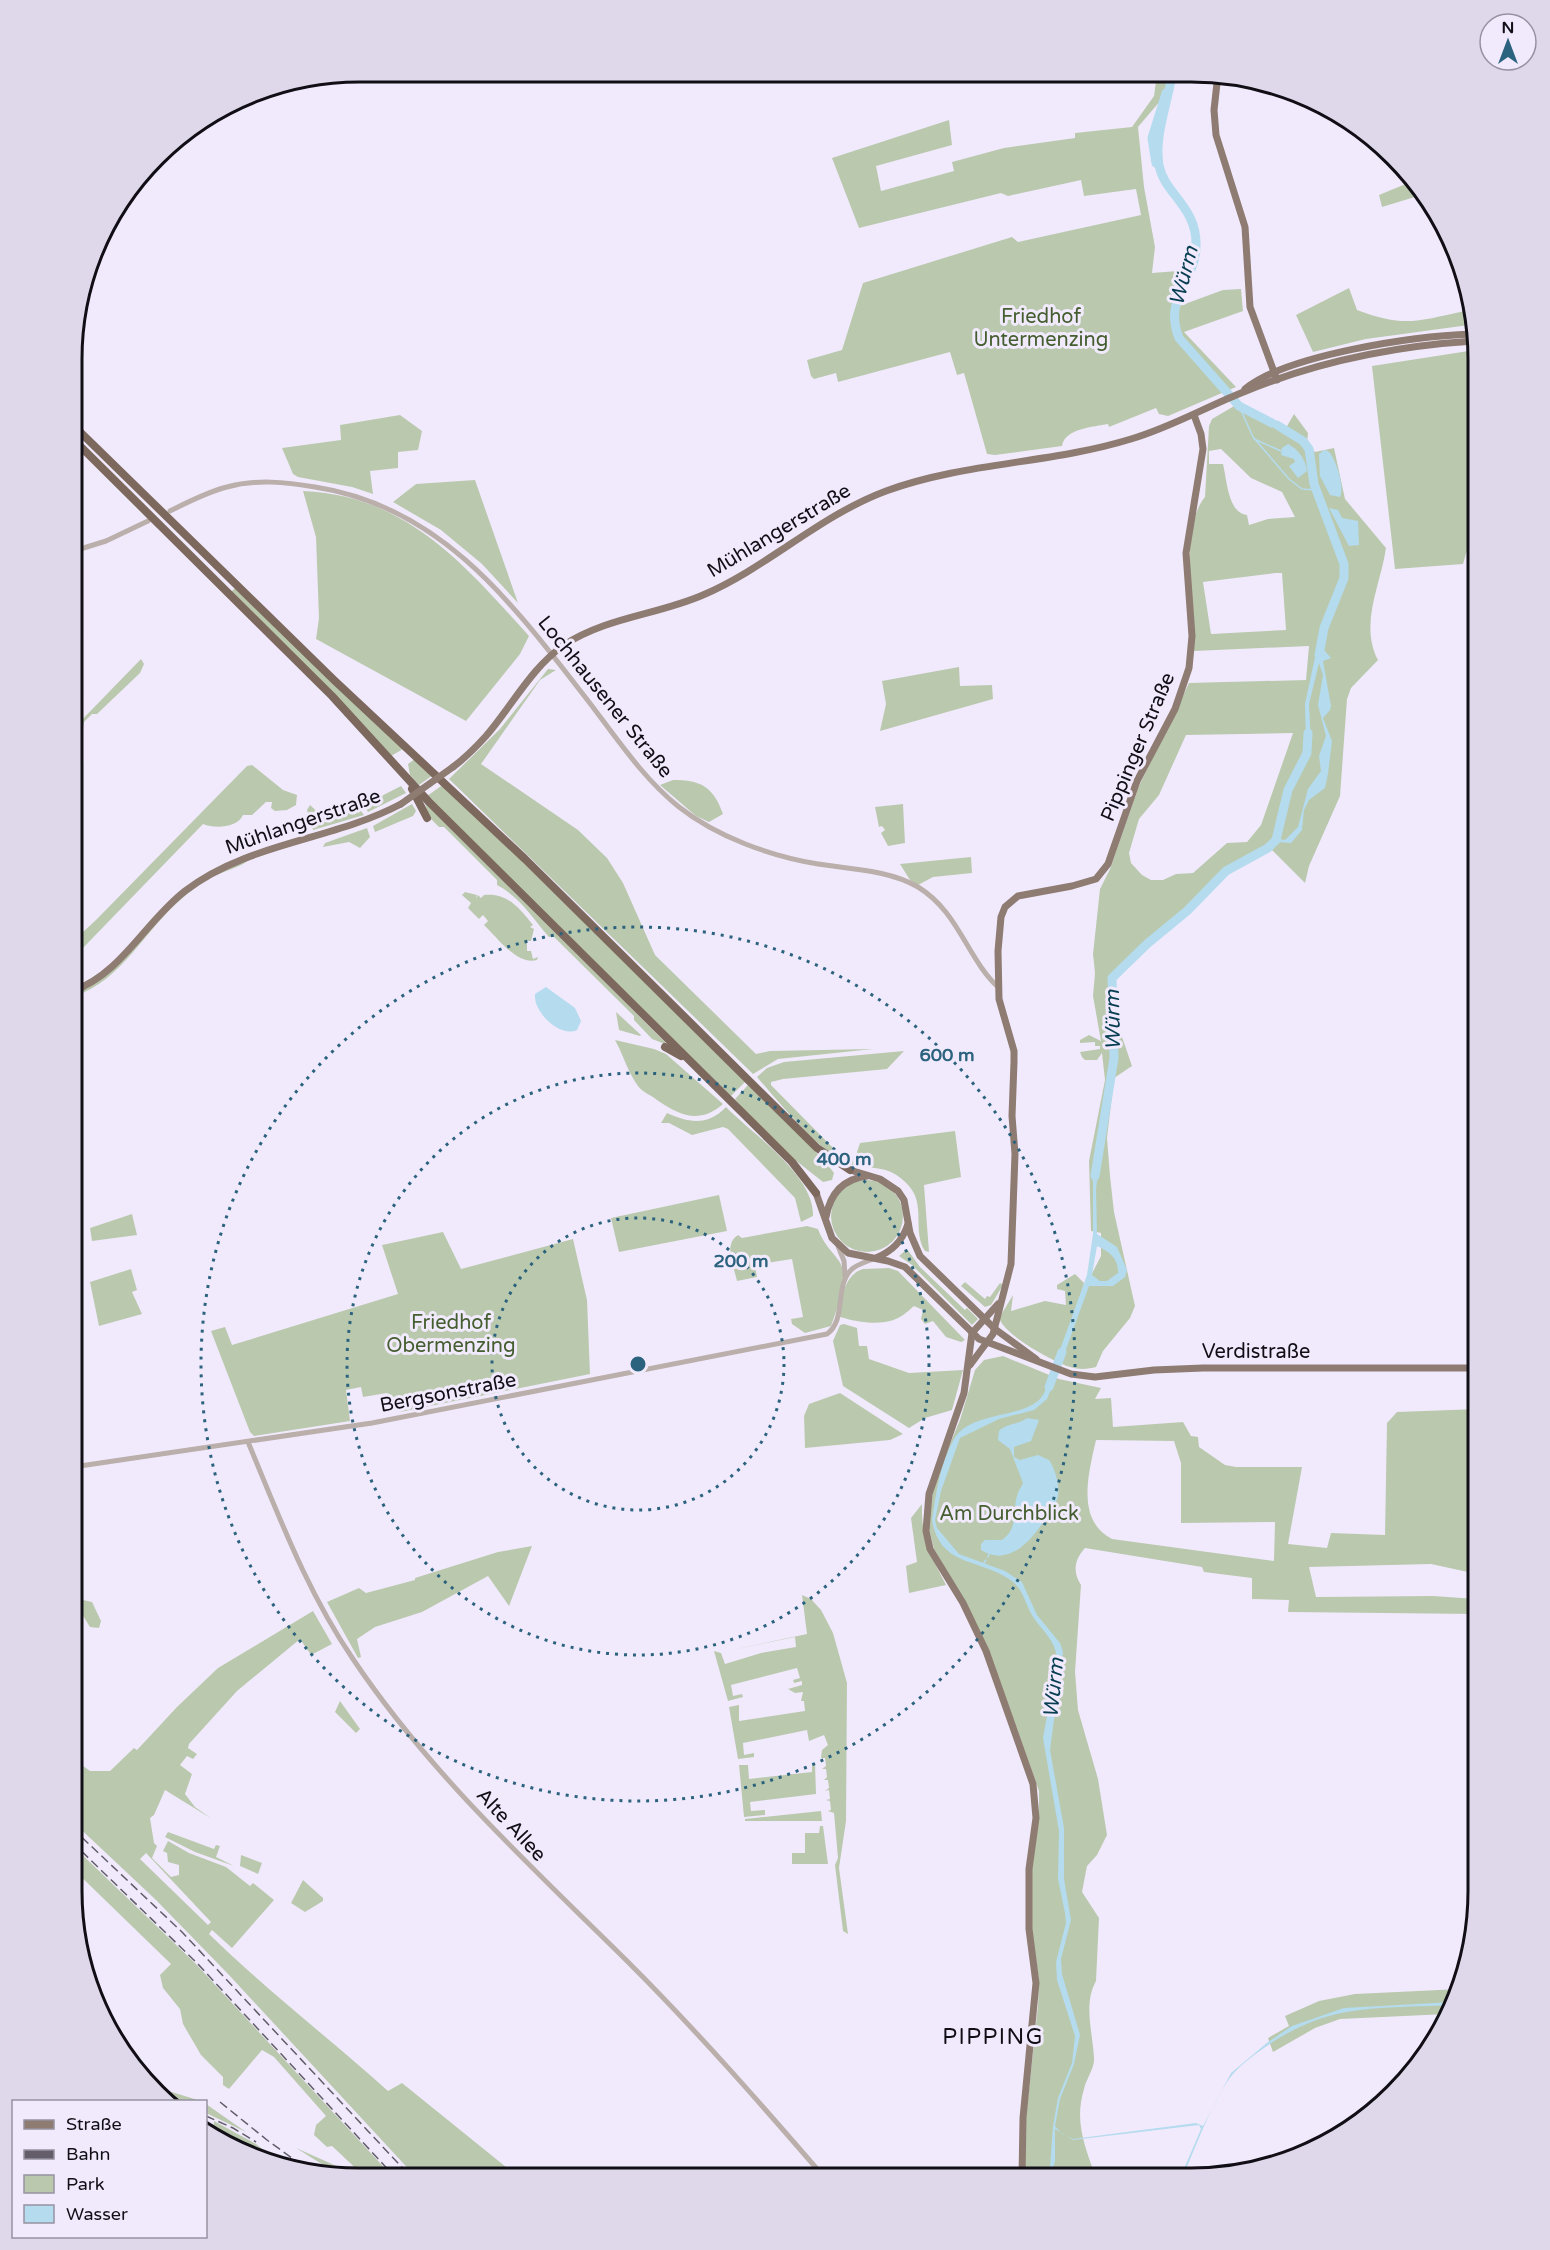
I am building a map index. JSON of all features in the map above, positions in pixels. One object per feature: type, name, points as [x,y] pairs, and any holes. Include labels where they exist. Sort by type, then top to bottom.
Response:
[{"type":"highway","points":[[82,434],[334,680],[525,859],[817,1148],[850,1170]]},
{"type":"highway","points":[[82,448],[332,696],[407,778],[792,1162],[816,1193]]},
{"type":"highway","points":[[407,778],[427,818]]},
{"type":"highway","points":[[665,1047],[689,1060]]},
{"type":"main road","points":[[1217,84],[1214,110],[1215,135],[1245,227],[1250,307],[1276,376]]},
{"type":"main road","points":[[1276,376],[1324,357],[1383,344],[1466,335]]},
{"type":"main road","points":[[1276,376],[1363,355],[1467,343]]},
{"type":"main road","name":"Mühlangerstraße","points":[[82,987],[108,972],[161,911],[211,873],[251,854],[334,832],[380,815],[401,804],[453,767],[487,735],[551,654],[603,624],[676,605],[733,581],[840,512],[882,492],[957,470],[1082,452],[1132,439],[1194,415],[1276,376]]},
{"type":"main road","name":"Pippinger Straße","points":[[970,1365],[987,1344],[994,1329],[1011,1264],[1015,1154],[1012,1116],[1014,1051],[1001,1013],[998,936],[1005,907],[1017,896],[1072,886],[1096,879],[1103,872],[1108,864],[1137,781],[1186,680],[1192,636],[1186,553],[1203,449],[1201,434],[1194,415]]},
{"type":"main road","name":"Verdistraße","points":[[850,1170],[890,1184],[898,1191],[904,1200],[910,1233],[920,1256],[994,1329],[1038,1361]]},
{"type":"main road","points":[[825,1220],[829,1203],[838,1189],[852,1179],[870,1176]]},
{"type":"main road","points":[[816,1193],[825,1220],[838,1246]]},
{"type":"main road","points":[[873,1259],[893,1249],[900,1241],[909,1221]]},
{"type":"main road","name":"Verdistraße","points":[[838,1246],[848,1253],[904,1267],[972,1333],[987,1344],[1061,1371],[1095,1377],[1196,1368],[1468,1368]]},
{"type":"main road","name":"Pippinger Straße","points":[[1000,1302],[983,1318],[972,1333],[970,1365],[958,1413],[929,1494],[926,1531],[930,1549],[963,1603],[986,1651],[1022,1750],[1036,1802],[1029,1897],[1029,1929],[1036,1983],[1035,2011],[1023,2118],[1022,2168]]},
{"type":"street","name":"Lochhausener Straße","points":[[170,511],[225,487],[256,482],[296,484],[355,494],[387,506],[439,537],[462,555],[500,592],[655,783],[687,813],[725,835],[750,845],[804,861],[893,877],[918,887],[948,915],[999,988]]},
{"type":"street","points":[[82,548],[106,541],[148,521]]},
{"type":"street","points":[[838,1246],[844,1261],[846,1278]]},
{"type":"street","points":[[846,1278],[855,1267],[873,1259]]},
{"type":"street","name":"Bergsonstraße","points":[[82,1466],[434,1412],[827,1334],[836,1323],[846,1278]]},
{"type":"street","name":"Alte Allee","points":[[248,1442],[274,1509],[308,1582],[343,1644],[388,1709],[478,1814],[693,2029],[816,2168]]},
{"type":"green space","name":"Friedhof Untermenzing","points":[[1156,82],[1173,82],[1170,100],[1161,100],[1138,127],[1144,187],[1155,247],[1152,273],[1191,270],[1174,308],[1223,290],[1241,289],[1243,311],[1184,332],[1236,387],[1168,416],[1159,414],[1156,408],[1109,427],[1108,424],[1081,429],[1068,435],[1062,446],[995,455],[987,454],[964,373],[957,375],[950,352],[838,382],[836,373],[814,379],[811,376],[807,360],[842,350],[863,283],[1012,237],[1018,242],[1141,215],[1136,189],[1084,196],[1081,180],[1008,196],[1001,193],[859,228],[832,158],[949,120],[952,145],[876,166],[881,191],[954,171],[952,162],[1004,148],[1075,138],[1075,133],[1132,127],[1154,96]]},
{"type":"green space","points":[[1405,184],[1414,197],[1382,207],[1379,195]]},
{"type":"green space","points":[[1349,288],[1357,310],[1373,316],[1411,321],[1463,311],[1465,326],[1366,339],[1313,352],[1296,315]]},
{"type":"green space","points":[[1468,351],[1468,546],[1463,564],[1395,569],[1372,366]]},
{"type":"green space","points":[[1241,402],[1255,413],[1286,428],[1294,414],[1308,433],[1307,443],[1315,452],[1334,448],[1345,499],[1386,548],[1371,618],[1373,646],[1378,660],[1351,688],[1347,699],[1340,796],[1309,866],[1305,883],[1270,848],[1225,872],[1195,903],[1121,967],[1110,992],[1117,1032],[1121,1034],[1132,1066],[1114,1078],[1107,1138],[1114,1212],[1135,1306],[1130,1318],[1103,1351],[1096,1367],[1077,1369],[1021,1341],[1003,1325],[999,1318],[1013,1295],[1011,1311],[1045,1301],[1066,1305],[1065,1291],[1057,1289],[1057,1285],[1075,1274],[1084,1283],[1081,1295],[1101,1256],[1101,1233],[1091,1231],[1089,1161],[1105,1080],[1102,1053],[1097,1060],[1085,1060],[1080,1052],[1100,1049],[1100,1046],[1095,1046],[1095,1042],[1080,1043],[1080,1040],[1089,1035],[1101,1041],[1093,996],[1095,973],[1093,954],[1100,889],[1110,869],[1139,786],[1189,683],[1306,680],[1309,646],[1194,651],[1189,571],[1190,548],[1197,510],[1205,497],[1209,426],[1212,419]],"holes":[[[1221,449],[1251,478],[1282,492],[1295,517],[1268,519],[1249,525],[1247,515],[1241,513],[1232,502],[1223,464],[1209,464],[1209,451]],[[1282,573],[1286,630],[1211,634],[1203,582]],[[1293,733],[1261,825],[1247,842],[1227,843],[1193,873],[1176,874],[1163,880],[1151,880],[1142,875],[1131,863],[1129,853],[1139,819],[1159,795],[1186,735]]]},
{"type":"green space","points":[[400,415],[422,431],[418,450],[398,452],[398,468],[370,471],[373,494],[352,487],[298,477],[293,474],[282,448],[341,440],[340,425]]},
{"type":"green space","points":[[475,480],[518,603],[482,564],[441,530],[393,502],[416,484]]},
{"type":"green space","points":[[303,491],[340,495],[373,505],[403,520],[431,538],[457,560],[529,636],[520,654],[466,721],[316,639],[319,618],[316,537]]},
{"type":"green space","points":[[235,588],[403,749],[391,756],[231,592]]},
{"type":"green space","points":[[141,659],[144,664],[140,673],[97,714],[92,714],[84,722],[82,730],[82,720]]},
{"type":"green space","points":[[959,667],[960,686],[992,685],[993,699],[880,731],[886,704],[882,681]]},
{"type":"green space","points":[[548,669],[556,670],[540,680],[481,764],[578,830],[607,858],[623,883],[655,955],[756,1054],[770,1051],[873,1049],[778,1059],[753,1074],[449,779],[500,729]]},
{"type":"green space","points":[[415,759],[433,775],[419,785],[410,775],[408,764]]},
{"type":"green space","points":[[252,765],[283,790],[297,795],[296,805],[287,810],[275,811],[271,808],[272,802],[266,802],[252,815],[243,815],[231,825],[213,827],[203,824],[82,949],[82,931],[96,920],[247,766]]},
{"type":"green space","points":[[673,780],[683,780],[705,787],[715,797],[723,814],[709,822],[696,816],[660,785]]},
{"type":"green space","points":[[444,784],[745,1082],[731,1096],[427,796]]},
{"type":"green space","points":[[401,786],[406,793],[368,812],[364,805]]},
{"type":"green space","points":[[425,803],[665,1044],[652,1039],[634,1020],[634,1016],[554,937],[549,937],[520,902],[497,885],[497,880],[444,827],[439,827],[429,817]]},
{"type":"green space","points":[[412,804],[416,811],[413,816],[375,832],[373,826]]},
{"type":"green space","points":[[903,804],[905,843],[888,846],[881,833],[885,830],[882,826],[879,827],[875,807]]},
{"type":"green space","points":[[310,805],[322,816],[357,806],[364,815],[313,830],[307,810]]},
{"type":"green space","points":[[367,828],[370,837],[360,848],[349,842],[323,847],[325,843]]},
{"type":"green space","points":[[971,857],[972,873],[933,877],[918,885],[910,880],[900,864]]},
{"type":"green space","points":[[249,860],[212,877],[191,891],[171,909],[121,966],[107,978],[82,993],[82,989],[99,980],[120,962],[158,919],[189,891],[212,876]]},
{"type":"green space","points":[[465,892],[477,895],[476,899],[478,895],[481,898],[484,895],[492,895],[512,902],[533,925],[530,927],[534,929],[531,941],[527,941],[527,951],[531,951],[533,959],[538,957],[537,960],[522,959],[508,949],[484,925],[488,921],[483,915],[479,919],[468,908],[471,903],[462,895]]},
{"type":"green space","points":[[616,1012],[641,1035],[619,1030]]},
{"type":"green space","points":[[615,1040],[666,1054],[723,1104],[706,1114],[697,1116],[689,1116],[673,1110],[638,1086]]},
{"type":"green space","points":[[904,1051],[887,1069],[783,1079],[771,1082],[771,1085],[840,1155],[855,1158],[860,1143],[955,1131],[961,1177],[924,1185],[929,1252],[925,1251],[921,1243],[917,1201],[909,1186],[901,1178],[885,1170],[851,1164],[832,1155],[797,1123],[757,1077],[767,1068],[784,1062]]},
{"type":"green space","points":[[748,1085],[825,1161],[834,1173],[832,1180],[823,1182],[790,1156],[741,1107],[735,1099]]},
{"type":"green space","points":[[726,1107],[793,1170],[804,1185],[811,1201],[813,1216],[801,1222],[795,1198],[728,1129],[723,1127],[692,1135],[669,1123],[661,1123],[667,1113],[683,1119],[698,1121],[712,1117]]},
{"type":"green space","points":[[867,1180],[887,1186],[897,1196],[903,1216],[897,1236],[887,1246],[867,1252],[847,1246],[837,1236],[831,1216],[837,1196],[847,1186]]},
{"type":"green space","points":[[719,1195],[727,1231],[619,1252],[611,1218]]},
{"type":"green space","points":[[132,1214],[137,1235],[92,1241],[90,1228]]},
{"type":"green space","points":[[807,1226],[818,1229],[839,1261],[843,1284],[831,1326],[805,1333],[792,1324],[791,1319],[803,1317],[792,1259],[755,1265],[757,1277],[737,1281],[730,1250],[731,1244],[738,1235],[742,1238]]},
{"type":"green space","name":"Friedhof Obermenzing","points":[[443,1232],[461,1269],[573,1239],[587,1300],[590,1374],[400,1412],[397,1400],[387,1393],[363,1397],[361,1387],[346,1390],[350,1421],[254,1436],[250,1432],[211,1331],[225,1327],[232,1345],[398,1294],[382,1245]]},
{"type":"green space","points":[[907,1249],[920,1267],[965,1310],[967,1308],[978,1319],[972,1325],[912,1265],[899,1256]]},
{"type":"green space","points":[[889,1268],[898,1271],[965,1340],[961,1342],[946,1337],[933,1321],[925,1324],[921,1319],[923,1310],[914,1306],[900,1317],[883,1322],[857,1321],[840,1317],[844,1289],[852,1276],[863,1269]]},
{"type":"green space","points":[[131,1269],[137,1290],[132,1292],[142,1314],[99,1326],[90,1282]]},
{"type":"green space","points":[[965,1282],[985,1299],[987,1296],[990,1297],[1000,1283],[1003,1285],[991,1305],[985,1307],[961,1286]]},
{"type":"green space","points":[[840,1325],[857,1328],[859,1346],[867,1346],[869,1359],[909,1373],[963,1370],[952,1410],[925,1418],[909,1428],[843,1386],[833,1341]]},
{"type":"green space","name":"Am Durchblick","points":[[1003,1356],[1059,1379],[1101,1388],[1095,1399],[1111,1398],[1113,1427],[1183,1422],[1191,1436],[1198,1437],[1199,1447],[1225,1465],[1302,1467],[1288,1544],[1327,1548],[1331,1533],[1385,1535],[1387,1423],[1397,1412],[1468,1409],[1468,1572],[1431,1564],[1309,1567],[1316,1597],[1433,1596],[1468,1598],[1468,1614],[1288,1612],[1289,1600],[1252,1599],[1252,1578],[1204,1572],[1202,1567],[1085,1548],[1079,1556],[1076,1575],[1081,1585],[1075,1672],[1078,1710],[1098,1779],[1107,1835],[1097,1855],[1087,1866],[1082,1892],[1099,1918],[1096,1981],[1089,2009],[1094,2062],[1084,2089],[1080,2112],[1082,2134],[1093,2168],[1024,2168],[1026,2118],[1039,1980],[1031,1925],[1032,1862],[1039,1818],[1039,1791],[998,1676],[967,1605],[934,1549],[928,1525],[936,1477],[960,1420],[975,1370],[984,1360]],"holes":[[[1096,1440],[1174,1441],[1181,1463],[1181,1523],[1275,1522],[1274,1561],[1112,1539],[1100,1531],[1089,1508],[1088,1494],[1090,1466]]]},
{"type":"green space","points":[[840,1393],[903,1434],[890,1440],[805,1448],[804,1416],[809,1404]]},
{"type":"green space","points":[[922,1504],[925,1537],[946,1585],[909,1593],[906,1566],[917,1562],[911,1518]]},
{"type":"green space","points":[[532,1546],[509,1606],[488,1576],[422,1612],[375,1627],[357,1639],[361,1657],[358,1658],[327,1602],[359,1588],[366,1593],[415,1580],[415,1578],[498,1552]]},
{"type":"green space","points":[[802,1595],[811,1599],[821,1610],[833,1633],[847,1683],[846,1821],[839,1868],[848,1934],[843,1931],[835,1865],[838,1858],[834,1813],[828,1811],[831,1810],[830,1801],[826,1800],[830,1799],[829,1790],[825,1791],[829,1788],[828,1780],[824,1780],[827,1777],[826,1769],[822,1769],[826,1766],[825,1758],[821,1758],[822,1750],[828,1745],[824,1735],[809,1741],[807,1730],[743,1743],[744,1755],[754,1753],[754,1757],[738,1759],[729,1707],[739,1705],[739,1721],[805,1711],[804,1701],[801,1701],[803,1692],[795,1693],[788,1689],[802,1685],[802,1681],[794,1683],[793,1680],[800,1678],[797,1668],[731,1685],[733,1696],[742,1694],[743,1697],[728,1701],[714,1651],[721,1653],[725,1664],[761,1653],[796,1647],[795,1637],[727,1651],[807,1634]]},
{"type":"green space","points":[[82,1601],[92,1602],[101,1621],[99,1628],[90,1627],[82,1614]]},
{"type":"green space","points":[[313,1611],[332,1644],[311,1655],[300,1639],[237,1691],[189,1744],[188,1748],[197,1754],[193,1759],[187,1756],[180,1765],[192,1774],[185,1794],[195,1807],[212,1819],[165,1790],[154,1815],[150,1818],[154,1843],[157,1846],[152,1858],[171,1877],[179,1875],[179,1865],[168,1862],[167,1853],[163,1851],[168,1841],[189,1853],[226,1867],[250,1886],[253,1883],[274,1900],[232,1948],[212,1930],[209,1934],[388,2091],[402,2083],[507,2168],[408,2168],[229,1975],[156,1900],[82,1830],[82,1765],[90,1771],[110,1771],[134,1748],[137,1750],[218,1668]],"holes":[[[146,1853],[211,1922],[208,1925],[140,1859]]]},
{"type":"green space","points":[[340,1701],[360,1729],[356,1733],[335,1712]]},
{"type":"green space","points":[[812,1764],[815,1764],[816,1794],[750,1802],[751,1811],[765,1810],[765,1815],[744,1817],[739,1765],[748,1765],[749,1779],[812,1772]]},
{"type":"green space","points":[[821,1811],[822,1821],[745,1821],[745,1819]]},
{"type":"green space","points":[[820,1826],[823,1826],[828,1864],[792,1864],[792,1853],[805,1853],[805,1833],[819,1833]]},
{"type":"green space","points":[[168,1832],[214,1849],[216,1845],[220,1846],[216,1857],[234,1866],[195,1852],[165,1837]]},
{"type":"green space","points":[[82,1855],[195,1963],[385,2168],[355,2168],[332,2146],[327,2147],[314,2135],[316,2125],[326,2116],[274,2057],[262,2050],[229,2089],[223,2085],[223,2077],[201,2055],[183,2024],[180,2009],[163,1988],[160,1975],[171,1964],[82,1878]]},
{"type":"green space","points":[[241,1855],[262,1863],[258,1874],[240,1866]]},
{"type":"green space","points":[[303,1880],[323,1898],[323,1901],[305,1912],[291,1903]]},
{"type":"green space","points":[[1449,1990],[1438,2014],[1340,2019],[1315,2028],[1273,2052],[1268,2038],[1289,2026],[1285,2016],[1319,2001],[1355,1994]]},
{"type":"green space","points":[[169,2091],[198,2100],[178,2100]]},
{"type":"green space","points":[[207,2105],[246,2132],[207,2113]]},
{"type":"green space","points":[[214,2121],[264,2151],[240,2140],[213,2125]]},
{"type":"green space","points":[[296,2148],[338,2167],[323,2165]]},
{"type":"water","points":[[1288,444],[1301,455],[1305,463],[1307,471],[1298,478],[1289,466],[1295,462],[1294,459],[1281,455],[1282,448]]},
{"type":"water","points":[[1324,450],[1328,451],[1337,466],[1341,480],[1340,497],[1330,495],[1320,476],[1319,454]]},
{"type":"water","points":[[1329,508],[1338,510],[1342,518],[1358,521],[1359,545],[1349,546]]},
{"type":"water","points":[[1318,643],[1324,645],[1324,650],[1331,658],[1323,661],[1331,706],[1323,718],[1332,741],[1328,774],[1325,788],[1309,800],[1304,810],[1302,830],[1291,843],[1277,842],[1278,839],[1285,840],[1298,827],[1308,789],[1321,771],[1319,756],[1326,736],[1318,705],[1323,675],[1319,663],[1309,704],[1311,744],[1306,744],[1305,704]]},
{"type":"water","points":[[546,987],[575,1008],[581,1021],[577,1030],[563,1030],[556,1027],[543,1015],[538,1008],[535,994]]},
{"type":"water","points":[[1093,1164],[1099,1165],[1096,1189],[1097,1234],[1117,1247],[1127,1270],[1125,1277],[1113,1286],[1089,1286],[1061,1363],[1056,1361],[1087,1275],[1093,1234]],"holes":[[[1097,1246],[1109,1253],[1117,1264],[1118,1273],[1107,1281],[1100,1281],[1092,1275]]]},
{"type":"water","points":[[1051,1376],[1056,1377],[1047,1399],[1034,1410],[999,1419],[960,1438],[941,1491],[935,1520],[937,1528],[959,1554],[1005,1571],[1022,1582],[1037,1615],[1060,1643],[1063,1652],[1050,1750],[1064,1828],[1064,1879],[1071,1920],[1061,1959],[1062,1974],[1080,2035],[1074,2064],[1060,2099],[1055,2126],[1061,2132],[1055,2129],[1055,2162],[1053,2168],[1050,2168],[1053,2126],[1058,2098],[1072,2063],[1075,2036],[1057,1980],[1056,1962],[1066,1923],[1058,1879],[1059,1831],[1043,1738],[1057,1655],[1016,1585],[1000,1574],[953,1554],[944,1547],[936,1535],[932,1520],[942,1468],[954,1439],[971,1424],[1028,1407],[1038,1401]]},
{"type":"water","points":[[1027,1418],[1039,1420],[1031,1441],[1014,1447],[1014,1457],[1020,1460],[1038,1455],[1049,1460],[1056,1477],[1058,1496],[1047,1517],[1027,1542],[1011,1553],[1001,1556],[992,1555],[981,1550],[981,1544],[985,1540],[1002,1540],[1011,1530],[1017,1494],[1023,1483],[1010,1449],[998,1440],[999,1431]]},
{"type":"water","points":[[1444,2003],[1442,2005],[1354,2011],[1310,2022],[1264,2048],[1249,2059],[1221,2091],[1231,2073],[1268,2042],[1292,2026],[1344,2008]]},
{"type":"water","points":[[1211,2110],[1186,2168],[1184,2168],[1201,2129],[1199,2125],[1073,2140],[1067,2136],[1073,2139],[1196,2123],[1203,2126]]},
{"type":"waterway","name":"Würm","points":[[1170,82],[1158,142],[1159,165],[1167,184],[1192,221],[1196,247],[1191,270],[1177,301],[1175,324],[1179,338],[1239,406],[1272,423]]},
{"type":"waterway","name":"Würm","points":[[1156,163],[1152,138],[1166,93]]},
{"type":"waterway","name":"Würm","points":[[1239,406],[1253,437],[1289,479],[1302,489],[1316,490]]},
{"type":"waterway","name":"Würm","points":[[1277,425],[1303,441],[1309,449],[1314,484],[1344,564],[1344,578],[1324,628],[1319,655]]},
{"type":"waterway","points":[[1254,439],[1281,451]]},
{"type":"waterway","name":"Würm","points":[[1095,1176],[1114,1058],[1112,978],[1147,944],[1187,911],[1226,871],[1268,848],[1276,840],[1288,790],[1307,753],[1308,733]]},
{"type":"waterway","name":"Würm","points":[[1049,1387],[1062,1352]]},
{"type":"waterway","name":"Würm","points":[[983,1564],[986,1560]]},
{"type":"railway","points":[[82,1837],[182,1932],[403,2168]]},
{"type":"railway","points":[[82,1852],[197,1963],[387,2168]]},
{"type":"railway","points":[[220,2102],[294,2159]]},
{"type":"railway","points":[[207,2116],[256,2142]]},
{"type":"district","name":"PIPPING","points":[[993,2037]]}]
